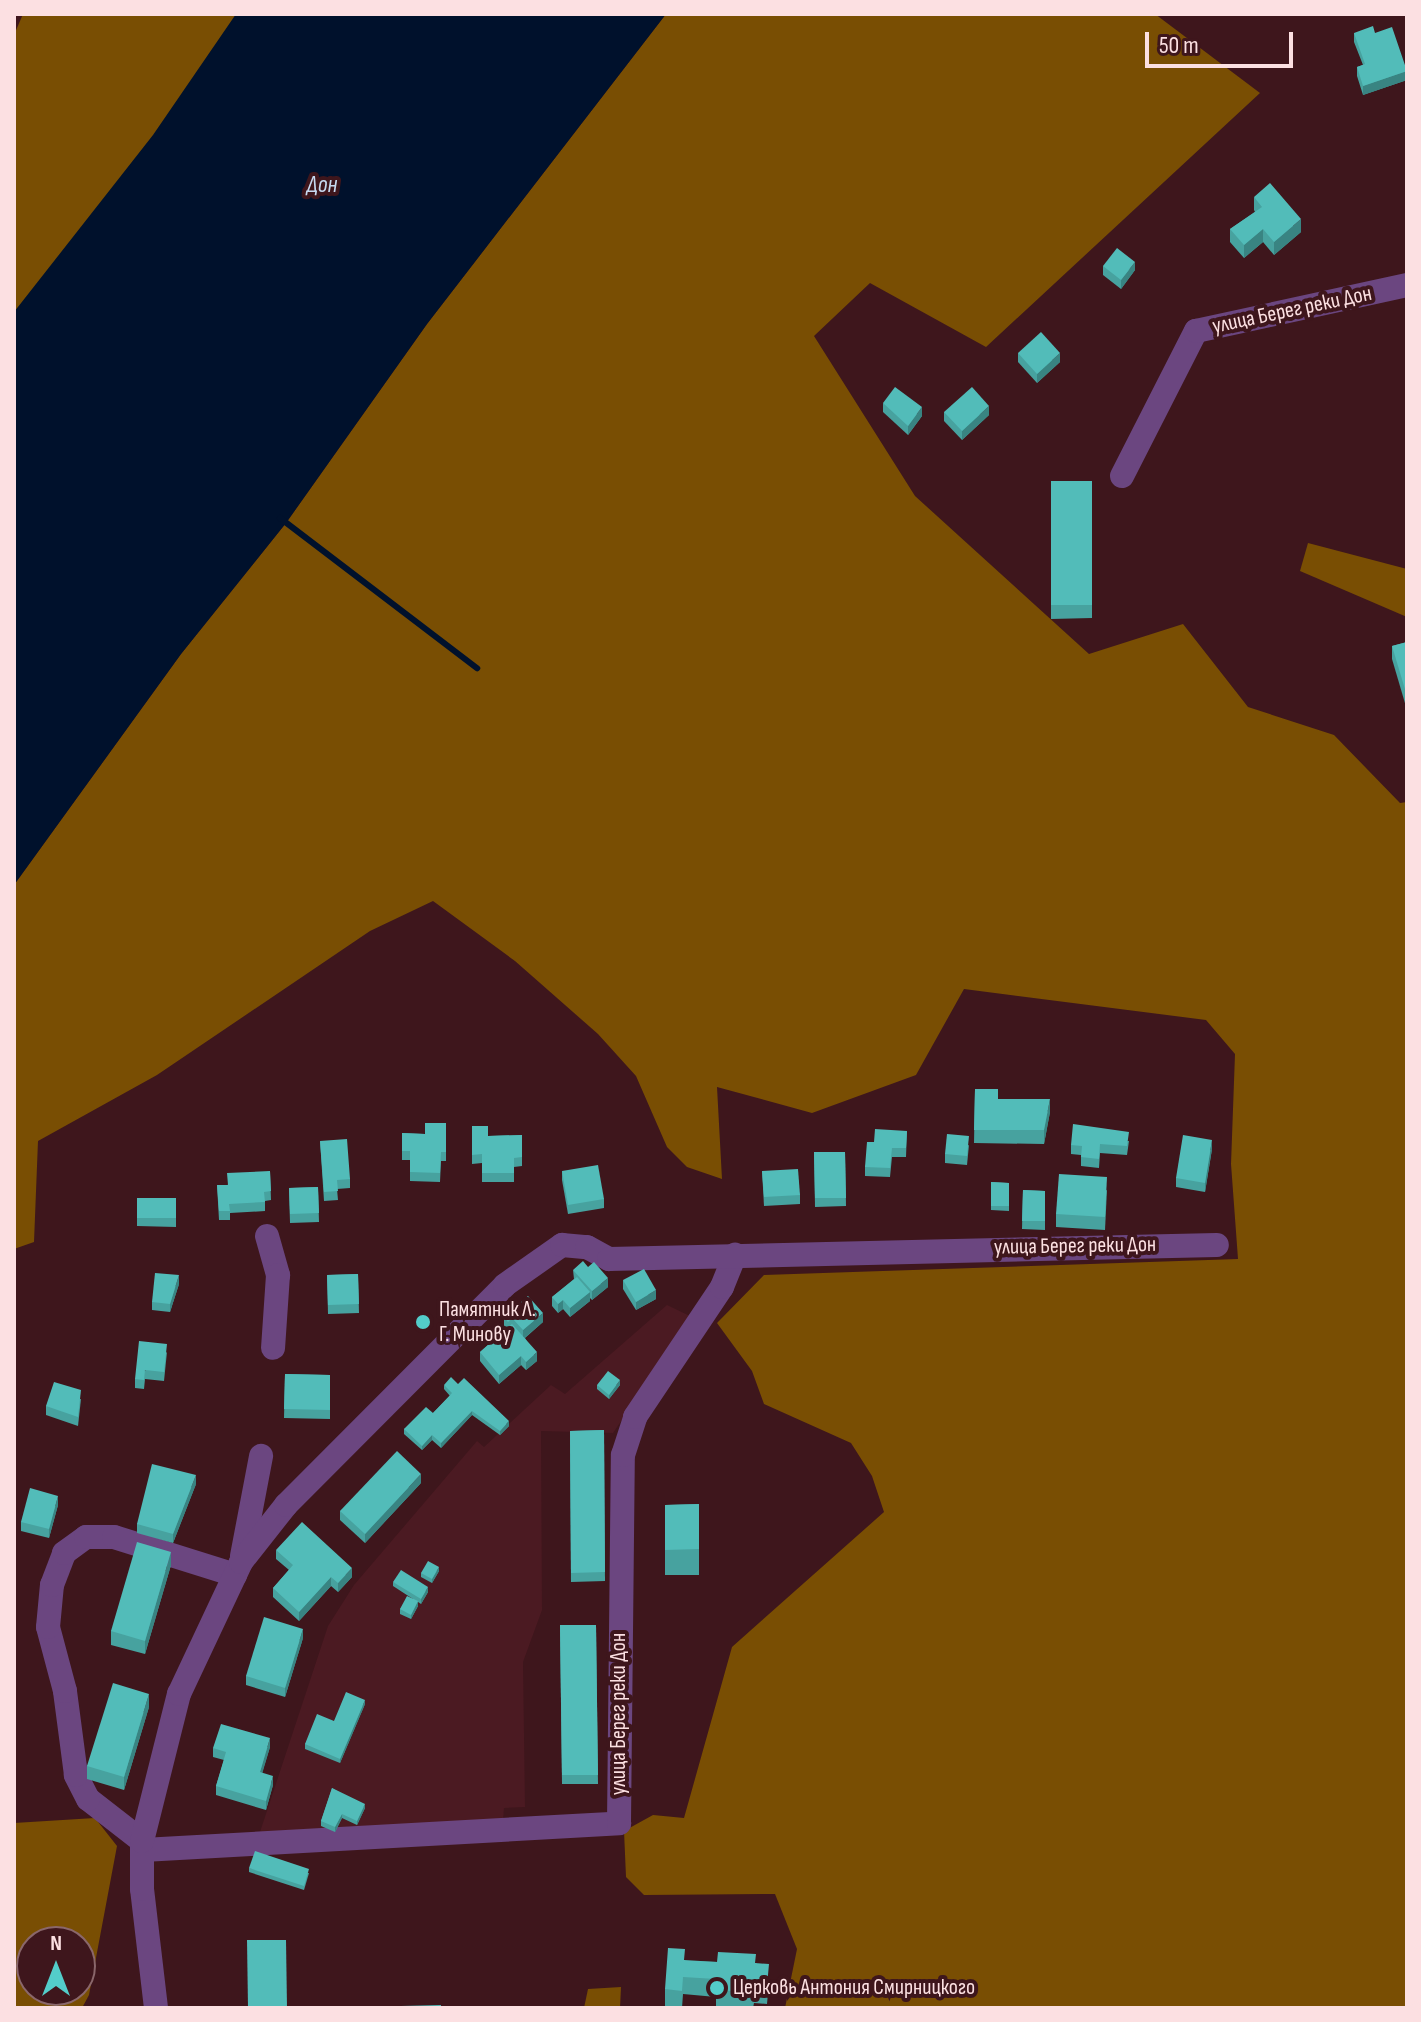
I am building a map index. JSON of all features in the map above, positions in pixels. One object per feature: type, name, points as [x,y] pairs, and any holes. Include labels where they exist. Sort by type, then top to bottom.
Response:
[{"type":"street","name":"улица Берег реки Дон","points":[[1122,476],[1196,331],[1407,285]]},
{"type":"street","points":[[267,1236],[278,1275],[273,1348]]},
{"type":"street","name":"улица Берег реки Дон","points":[[238,1568],[286,1505],[505,1285],[562,1245],[587,1247],[609,1259],[735,1255],[789,1257],[943,1248],[1217,1245]]},
{"type":"street","name":"улица Берег реки Дон","points":[[143,1846],[619,1823],[623,1455],[635,1417],[722,1287],[735,1255]]},
{"type":"street","points":[[156,2008],[142,1889],[143,1846],[179,1694],[238,1568],[261,1456]]},
{"type":"street","points":[[143,1846],[88,1799],[76,1775],[65,1691],[48,1627],[52,1585],[64,1553],[86,1537],[114,1537],[238,1568]]},
{"type":"shaded area","points":[[23,14],[248,14],[14,332],[14,35]]},
{"type":"shaded area","points":[[666,14],[1155,14],[1260,93],[986,347],[870,283],[814,336],[915,496],[1089,654],[1183,624],[1248,707],[1334,735],[1400,803],[1407,802],[1407,2008],[785,2008],[797,1949],[775,1894],[644,1895],[626,1877],[624,1831],[653,1815],[684,1818],[732,1647],[884,1512],[872,1476],[851,1443],[764,1404],[752,1371],[717,1323],[764,1275],[1238,1259],[1231,1164],[1235,1054],[1206,1020],[964,989],[916,1075],[812,1113],[717,1087],[722,1179],[687,1167],[667,1147],[636,1076],[598,1034],[515,961],[433,901],[370,931],[157,1075],[38,1141],[34,1242],[14,1249],[14,885],[181,654],[286,523],[427,324]]},
{"type":"shaded area","points":[[1308,543],[1407,569],[1407,617],[1300,571]]},
{"type":"shaded area","points":[[667,1305],[692,1317],[613,1433],[541,1431],[542,1610],[523,1662],[525,1807],[504,1808],[503,1821],[259,1835],[328,1626],[354,1585],[477,1441],[484,1447],[551,1385],[565,1394]]},
{"type":"shaded area","points":[[95,1818],[117,1846],[96,1958],[96,1926],[16,1926],[16,2006],[83,2006],[14,2008],[14,1823]]},
{"type":"shaded area","points":[[621,1987],[620,2008],[584,2008],[588,1989]]},
{"type":"water","name":"Дон","points":[[236,14],[666,14],[427,324],[286,523],[181,654],[14,885],[14,312],[153,135]]},
{"type":"building","points":[[1373,26],[1375,33],[1392,27],[1407,71],[1363,86],[1357,67],[1365,64],[1354,33]]},
{"type":"building","points":[[1270,183],[1301,219],[1274,242],[1263,229],[1244,245],[1230,229],[1262,207],[1254,197]]},
{"type":"building","points":[[1117,248],[1135,262],[1121,280],[1103,266]]},
{"type":"building","points":[[1041,332],[1060,353],[1037,374],[1018,353]]},
{"type":"building","points":[[895,387],[922,407],[908,426],[883,403]]},
{"type":"building","points":[[972,387],[989,406],[962,431],[944,412]]},
{"type":"building","points":[[1051,481],[1092,481],[1092,605],[1051,605]]},
{"type":"building","points":[[1407,642],[1407,696],[1392,646]]},
{"type":"building","points":[[975,1089],[998,1089],[998,1099],[1050,1099],[1044,1130],[974,1130]]},
{"type":"building","points":[[425,1123],[446,1123],[446,1152],[441,1152],[440,1173],[410,1172],[410,1151],[402,1151],[402,1133],[425,1134]]},
{"type":"building","points":[[1073,1124],[1129,1132],[1127,1146],[1100,1144],[1099,1159],[1081,1157],[1082,1146],[1071,1145]]},
{"type":"building","points":[[472,1126],[488,1126],[488,1136],[522,1135],[522,1157],[514,1158],[514,1173],[482,1173],[482,1154],[472,1155]]},
{"type":"building","points":[[875,1129],[907,1131],[906,1148],[892,1148],[890,1168],[865,1167],[867,1142],[874,1142]]},
{"type":"building","points":[[947,1134],[969,1136],[967,1156],[945,1154]]},
{"type":"building","points":[[1183,1135],[1212,1140],[1205,1183],[1176,1178]]},
{"type":"building","points":[[347,1139],[350,1179],[337,1180],[338,1191],[324,1192],[320,1141]]},
{"type":"building","points":[[814,1152],[845,1152],[846,1198],[815,1198]]},
{"type":"building","points":[[598,1165],[604,1199],[568,1205],[562,1171]]},
{"type":"building","points":[[798,1169],[800,1195],[764,1197],[762,1171]]},
{"type":"building","points":[[270,1171],[271,1191],[264,1192],[265,1202],[229,1204],[230,1211],[219,1211],[217,1185],[228,1185],[227,1173]]},
{"type":"building","points":[[1059,1174],[1107,1177],[1105,1217],[1056,1214]]},
{"type":"building","points":[[991,1182],[1009,1183],[1009,1206],[991,1206]]},
{"type":"building","points":[[318,1187],[319,1213],[290,1214],[289,1188]]},
{"type":"building","points":[[1023,1190],[1045,1191],[1045,1221],[1022,1221]]},
{"type":"building","points":[[137,1198],[176,1198],[176,1218],[137,1218]]},
{"type":"building","points":[[583,1261],[588,1267],[594,1262],[608,1278],[592,1291],[573,1270]]},
{"type":"building","points":[[644,1269],[656,1290],[636,1302],[623,1280]]},
{"type":"building","points":[[155,1273],[179,1275],[170,1304],[152,1302]]},
{"type":"building","points":[[358,1274],[359,1304],[328,1305],[327,1275]]},
{"type":"building","points":[[577,1277],[590,1292],[570,1308],[563,1300],[558,1304],[552,1297]]},
{"type":"building","points":[[528,1296],[543,1313],[523,1330],[512,1318],[508,1322],[504,1317]]},
{"type":"building","points":[[512,1324],[537,1352],[526,1362],[521,1356],[499,1375],[480,1352]]},
{"type":"building","points":[[139,1341],[167,1344],[164,1372],[145,1370],[144,1380],[135,1379]]},
{"type":"building","points":[[608,1371],[620,1380],[609,1395],[597,1385]]},
{"type":"building","points":[[285,1374],[330,1375],[330,1410],[284,1409]]},
{"type":"building","points":[[451,1377],[458,1384],[464,1378],[509,1421],[500,1431],[472,1411],[441,1443],[432,1435],[422,1446],[404,1429],[426,1407],[433,1413],[452,1393],[444,1385]]},
{"type":"building","points":[[54,1382],[81,1390],[78,1417],[46,1406]]},
{"type":"building","points":[[604,1430],[605,1572],[571,1573],[570,1431]]},
{"type":"building","points":[[397,1451],[421,1474],[365,1534],[340,1511]]},
{"type":"building","points":[[152,1464],[196,1475],[173,1534],[137,1524]]},
{"type":"building","points":[[30,1488],[58,1496],[49,1529],[21,1522]]},
{"type":"building","points":[[699,1504],[699,1549],[665,1550],[665,1505]]},
{"type":"building","points":[[302,1522],[352,1568],[338,1583],[331,1577],[299,1612],[273,1588],[293,1565],[276,1550]]},
{"type":"building","points":[[137,1542],[171,1552],[145,1641],[111,1631]]},
{"type":"building","points":[[428,1561],[439,1567],[432,1579],[421,1573]]},
{"type":"building","points":[[401,1570],[428,1587],[421,1599],[393,1582]]},
{"type":"building","points":[[407,1596],[418,1601],[411,1615],[400,1609]]},
{"type":"building","points":[[264,1617],[303,1629],[285,1688],[246,1676]]},
{"type":"building","points":[[560,1625],[596,1625],[598,1775],[562,1775]]},
{"type":"building","points":[[113,1683],[149,1694],[124,1777],[87,1766]]},
{"type":"building","points":[[346,1692],[365,1700],[340,1759],[305,1744],[317,1714],[334,1721]]},
{"type":"building","points":[[221,1724],[270,1738],[260,1772],[273,1776],[266,1801],[216,1786],[226,1752],[213,1748]]},
{"type":"building","points":[[332,1788],[365,1804],[357,1821],[342,1814],[335,1827],[321,1821]]},
{"type":"building","points":[[255,1851],[309,1869],[304,1886],[249,1868]]},
{"type":"building","points":[[247,1940],[286,1940],[287,2008],[248,2008]]},
{"type":"building","points":[[668,1948],[685,1949],[684,1960],[717,1962],[718,1952],[756,1954],[755,1963],[769,1964],[767,1986],[754,1985],[753,1992],[716,1990],[716,1979],[683,1977],[682,1991],[665,1989]]},
{"type":"building","points":[[441,2005],[441,2008],[321,2008]]},
{"type":"waterway","points":[[280,518],[477,668]]},
{"type":"place","name":"Памятник Л. Г. Минову","points":[[423,1322]]},
{"type":"place","name":"Церковь Антония Смирницкого","points":[[717,1988]]}]
